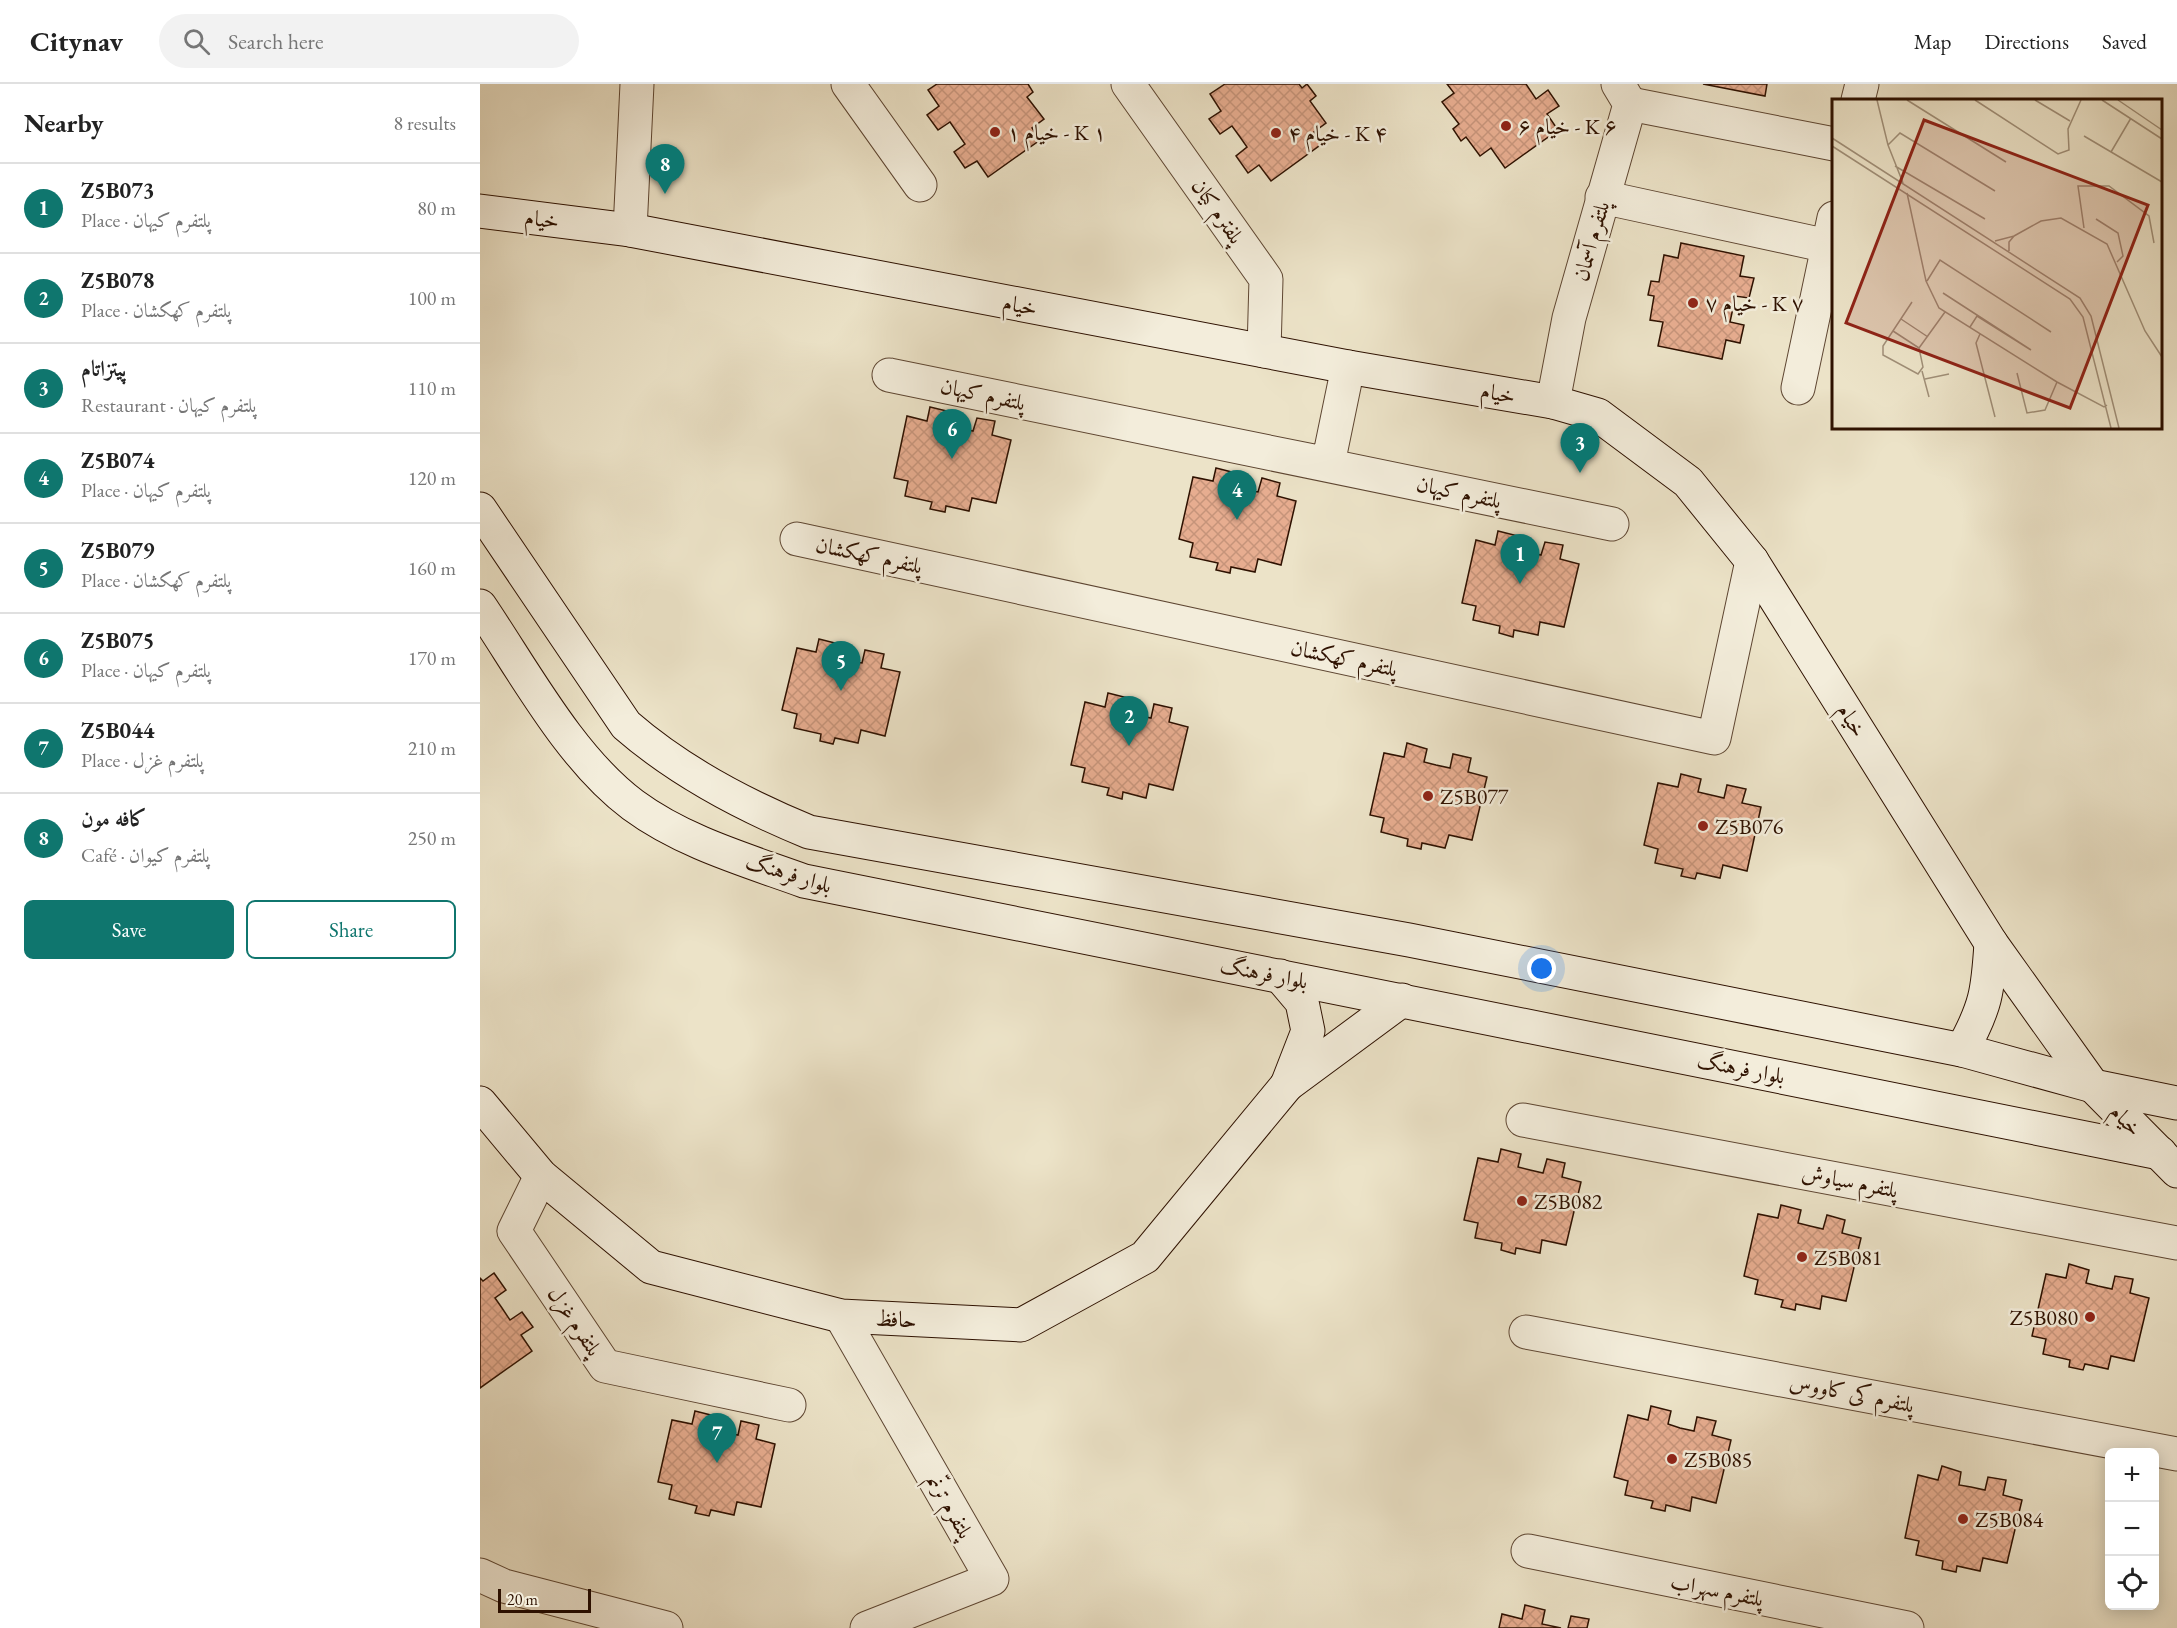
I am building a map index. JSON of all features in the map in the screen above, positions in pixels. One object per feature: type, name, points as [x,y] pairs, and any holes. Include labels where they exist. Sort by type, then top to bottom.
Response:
[{"type":"street","points":[[630,230],[637,84]]},
{"type":"street","points":[[848,84],[920,184]]},
{"type":"street","name":"پلفترم کیان","points":[[1128,84],[1266,279],[1264,351]]},
{"type":"street","points":[[1858,99],[1862,84]]},
{"type":"street","points":[[1624,94],[1832,144]]},
{"type":"street","name":"پلتفرم آسمان","points":[[1553,402],[1569,318],[1602,197],[1618,154],[1624,94]]},
{"type":"street","points":[[1602,197],[1831,232],[1798,388]]},
{"type":"street","name":"خیام","points":[[480,211],[630,230],[1348,367],[1553,402],[1598,415],[1688,482],[1752,561],[1991,943],[2093,1086],[2170,1160]]},
{"type":"street","name":"پلتفرم کیهان","points":[[1348,367],[1328,464],[889,375],[1612,524]]},
{"type":"street","name":"بلوار فرهنگ","points":[[480,509],[626,725],[656,751],[706,782],[753,809],[809,832],[1408,940],[1962,1050],[2093,1086],[2177,1103]]},
{"type":"street","name":"پلتفرم کهکشان","points":[[797,539],[1714,738],[1752,561]]},
{"type":"street","name":"بلوار فرهنگ","points":[[480,606],[577,750],[596,772],[633,805],[694,841],[804,881],[1402,1000],[2170,1160]]},
{"type":"street","points":[[1962,1050],[1980,1017],[1988,989],[1991,943]]},
{"type":"street","points":[[1280,976],[1302,1002],[1308,1031],[1287,1085]]},
{"type":"street","points":[[1287,1085],[1402,1000]]},
{"type":"street","name":"حافظ","points":[[480,1102],[542,1176],[651,1267],[841,1316],[1021,1325],[1145,1257],[1287,1085]]},
{"type":"street","name":"پلتفرم سیاوش","points":[[1523,1119],[2177,1243]]},
{"type":"street","name":"پلتفرم غزل","points":[[542,1176],[514,1231],[605,1365],[789,1405]]},
{"type":"street","name":"پلتفرم ترنّم","points":[[841,1316],[992,1579],[867,1628]]},
{"type":"street","name":"پلتفرم کی کاووس","points":[[1526,1332],[2177,1454]]},
{"type":"street","name":"پلتفرم سهراب","points":[[1528,1551],[1907,1628]]},
{"type":"street","points":[[480,1575],[504,1586],[666,1628]]},
{"type":"building","name":"خیام ۱ - K ۱","points":[[937,84],[1028,84],[1033,92],[1027,97],[1044,119],[1032,128],[1040,140],[988,177],[977,161],[965,168],[954,152],[965,144],[950,122],[938,130],[927,115],[939,106],[928,90]]},
{"type":"building","name":"خیام ۴ - K ۴","points":[[1225,84],[1299,84],[1302,88],[1307,84],[1316,96],[1310,101],[1326,123],[1314,132],[1323,143],[1271,181],[1259,165],[1248,173],[1236,156],[1247,147],[1240,137],[1232,126],[1220,134],[1209,119],[1221,111],[1210,94]]},
{"type":"building","name":"خیام ۶ - K ۶","points":[[1447,84],[1526,84],[1536,99],[1548,90],[1559,106],[1547,114],[1558,130],[1505,168],[1491,148],[1480,156],[1466,137],[1461,141],[1453,129],[1459,124],[1442,102],[1454,93]]},
{"type":"building","points":[[1703,84],[1767,84],[1765,96]]},
{"type":"building","name":"خیام ۷ - K ۷","points":[[1681,243],[1744,256],[1740,276],[1754,278],[1749,298],[1735,296],[1730,322],[1744,325],[1740,343],[1726,340],[1722,359],[1658,346],[1663,322],[1650,320],[1654,296],[1648,295],[1651,281],[1659,282],[1664,255],[1678,258]]},
{"type":"building","points":[[930,407],[951,412],[948,425],[973,431],[977,418],[995,421],[992,435],[1011,440],[996,503],[972,498],[969,511],[946,506],[945,512],[930,509],[932,502],[905,496],[908,481],[894,478],[907,416],[927,421]]},
{"type":"building","points":[[1216,468],[1236,473],[1233,486],[1245,490],[1258,492],[1262,478],[1280,483],[1277,496],[1296,501],[1281,565],[1258,559],[1255,572],[1231,567],[1230,573],[1216,570],[1218,563],[1190,557],[1193,543],[1179,539],[1193,477],[1213,481]]},
{"type":"building","points":[[1498,531],[1518,536],[1515,549],[1527,552],[1541,555],[1545,542],[1563,545],[1560,559],[1579,564],[1564,627],[1540,622],[1538,635],[1514,630],[1513,637],[1499,633],[1500,626],[1473,620],[1476,606],[1462,603],[1476,540],[1495,545]]},
{"type":"building","points":[[819,639],[839,644],[836,657],[848,661],[862,663],[865,650],[884,654],[881,668],[900,672],[885,736],[861,730],[858,743],[835,738],[833,744],[820,741],[821,734],[794,728],[797,714],[782,710],[797,648],[816,652]]},
{"type":"building","points":[[1108,693],[1128,698],[1125,711],[1137,715],[1151,718],[1154,704],[1172,708],[1169,722],[1188,727],[1173,790],[1149,784],[1146,798],[1123,792],[1122,799],[1107,795],[1109,788],[1082,782],[1085,768],[1071,765],[1085,702],[1105,707]]},
{"type":"building","name":"Z5B077","points":[[1407,743],[1427,749],[1424,762],[1436,765],[1450,768],[1453,754],[1471,758],[1468,772],[1487,777],[1472,840],[1449,835],[1445,848],[1422,843],[1421,849],[1407,846],[1408,839],[1381,832],[1384,818],[1370,815],[1384,753],[1404,757]]},
{"type":"building","name":"Z5B076","points":[[1681,774],[1701,779],[1698,792],[1724,798],[1727,785],[1746,789],[1742,803],[1761,807],[1747,871],[1723,865],[1720,878],[1697,873],[1695,879],[1681,876],[1683,869],[1655,863],[1658,849],[1644,845],[1658,783],[1678,787]]},
{"type":"building","name":"Z5B082","points":[[1501,1149],[1521,1154],[1518,1167],[1543,1173],[1547,1159],[1565,1163],[1562,1177],[1581,1182],[1566,1245],[1542,1240],[1540,1253],[1516,1248],[1515,1254],[1501,1250],[1502,1243],[1475,1238],[1478,1223],[1464,1220],[1478,1158],[1498,1162]]},
{"type":"building","name":"Z5B081","points":[[1781,1205],[1801,1210],[1798,1223],[1810,1226],[1823,1229],[1827,1215],[1845,1220],[1842,1233],[1861,1238],[1846,1301],[1822,1296],[1820,1309],[1796,1304],[1795,1310],[1781,1307],[1783,1300],[1755,1294],[1758,1280],[1744,1276],[1758,1214],[1778,1218]]},
{"type":"building","name":"Z5B080","points":[[2069,1264],[2089,1270],[2086,1283],[2098,1286],[2112,1289],[2115,1276],[2133,1279],[2130,1293],[2149,1298],[2134,1361],[2111,1356],[2108,1369],[2085,1364],[2083,1370],[2069,1367],[2070,1360],[2043,1354],[2046,1339],[2032,1336],[2046,1274],[2066,1278]]},
{"type":"building","points":[[494,1273],[506,1290],[495,1298],[510,1320],[522,1312],[533,1327],[521,1335],[532,1351],[480,1388],[480,1278],[483,1281]]},
{"type":"building","name":"Z5B085","points":[[1651,1406],[1671,1411],[1668,1424],[1680,1428],[1694,1431],[1697,1417],[1716,1421],[1712,1435],[1731,1440],[1716,1503],[1692,1497],[1690,1511],[1666,1505],[1665,1511],[1651,1508],[1653,1501],[1625,1495],[1628,1481],[1614,1477],[1628,1415],[1648,1420]]},
{"type":"building","points":[[695,1411],[715,1416],[712,1429],[724,1432],[738,1435],[741,1421],[759,1425],[756,1439],[775,1444],[761,1507],[737,1502],[734,1515],[711,1510],[709,1516],[695,1513],[697,1506],[669,1499],[672,1485],[658,1482],[672,1420],[692,1424]]},
{"type":"building","name":"Z5B084","points":[[1942,1466],[1961,1472],[1959,1485],[1985,1490],[1988,1477],[2006,1480],[2003,1495],[2022,1500],[2007,1563],[1983,1558],[1980,1571],[1957,1566],[1956,1572],[1942,1569],[1943,1561],[1916,1555],[1919,1541],[1905,1538],[1918,1475],[1938,1480]]},
{"type":"building","points":[[1525,1605],[1545,1610],[1542,1624],[1561,1628],[1499,1628],[1502,1614],[1522,1619]]},
{"type":"building","points":[[1571,1616],[1589,1619],[1587,1628],[1568,1628]]},
{"type":"place","name":"خیام ۶ - K ۶","points":[[1506,126]]},
{"type":"place","name":"خیام ۱ - K ۱","points":[[995,132]]},
{"type":"place","name":"خیام ۴ - K ۴","points":[[1276,133]]},
{"type":"place","name":"کافه مون","points":[[665,194]]},
{"type":"place","name":"خیام ۷ - K ۷","points":[[1693,303]]},
{"type":"place","name":"Z5B075","points":[[952,459]]},
{"type":"place","name":"پیتزاتام","points":[[1580,473]]},
{"type":"place","name":"Z5B074","points":[[1237,520]]},
{"type":"place","name":"Z5B073","points":[[1520,584]]},
{"type":"place","name":"Z5B079","points":[[841,691]]},
{"type":"place","name":"Z5B078","points":[[1129,746]]},
{"type":"place","name":"Z5B077","points":[[1428,796]]},
{"type":"place","name":"Z5B076","points":[[1703,826]]},
{"type":"place","name":"Z5B082","points":[[1522,1201]]},
{"type":"place","name":"Z5B081","points":[[1802,1257]]},
{"type":"place","name":"Z5B080","points":[[2090,1317]]},
{"type":"place","name":"Z5B085","points":[[1672,1459]]},
{"type":"place","name":"Z5B044","points":[[717,1463]]},
{"type":"place","name":"Z5B084","points":[[1963,1519]]}]
